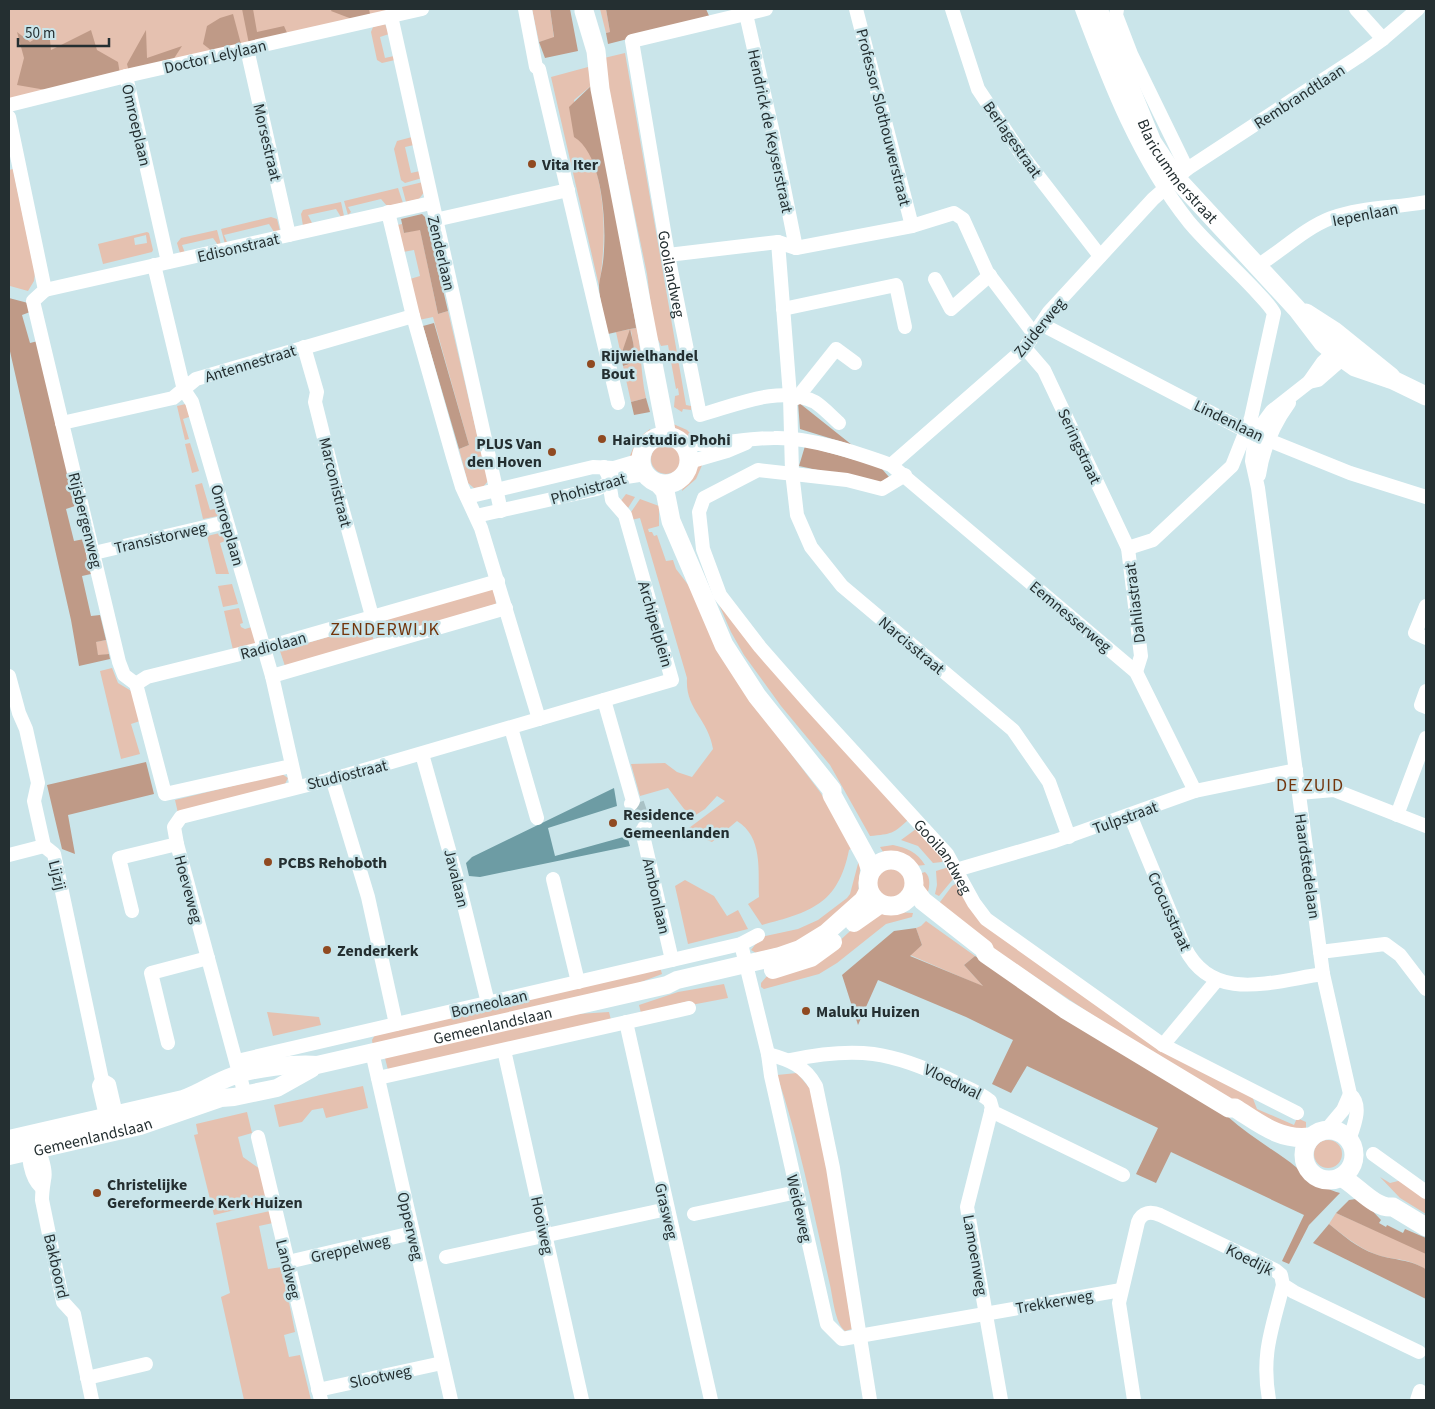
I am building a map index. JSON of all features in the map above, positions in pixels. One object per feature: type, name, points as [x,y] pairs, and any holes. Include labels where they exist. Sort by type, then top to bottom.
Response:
[{"type":"main road","name":"Blaricummerstraat","points":[[1098,9],[1152,142],[1175,179],[1297,309],[1327,326],[1344,350],[1388,372],[1394,380],[1426,396]]},
{"type":"main road","points":[[584,10],[587,53],[600,89],[668,439],[688,456],[678,488],[688,560]]},
{"type":"main road","points":[[668,439],[646,445],[648,472],[665,491],[671,520],[724,645],[757,696],[832,790],[832,795],[867,859],[873,898],[881,904],[890,906],[902,904],[910,897],[914,888],[913,876],[909,867],[901,862],[886,860],[876,853],[838,791],[832,790]]},
{"type":"main road","points":[[648,472],[670,483],[684,470]]},
{"type":"main road","points":[[870,880],[877,864],[886,860]]},
{"type":"main road","name":"Gooilandweg","points":[[914,888],[923,900],[984,949],[986,954],[1065,1009],[1229,1108],[1235,1108],[1284,1136],[1318,1133]]},
{"type":"main road","name":"Gooilandweg","points":[[902,904],[916,909],[980,955],[986,954]]},
{"type":"main road","name":"Gooilandweg","points":[[1229,1108],[1230,1113],[1254,1134],[1273,1145],[1303,1156]]},
{"type":"main road","points":[[1339,1132],[1349,1140],[1354,1152],[1353,1162],[1349,1170],[1341,1177],[1330,1180],[1314,1176],[1306,1167],[1303,1156],[1305,1146],[1318,1133],[1339,1132]]},
{"type":"main road","points":[[1353,1162],[1392,1201],[1393,1207]]},
{"type":"main road","points":[[1341,1177],[1374,1200],[1387,1207],[1393,1207],[1426,1227]]},
{"type":"street","name":"Doctor Lelylaan","points":[[9,105],[126,76],[422,9]]},
{"type":"street","points":[[525,9],[536,67],[539,69],[618,403]]},
{"type":"street","points":[[746,14],[766,9]]},
{"type":"street","name":"Professor Slothouwerstraat","points":[[856,9],[912,226]]},
{"type":"street","name":"Berlagestraat","points":[[952,9],[978,90],[1022,155],[1100,256]]},
{"type":"street","name":"Blaricummerstraat","points":[[1082,9],[1109,79],[1141,150],[1175,179]]},
{"type":"street","name":"Blaricummerstraat","points":[[1118,9],[1116,15],[1191,224],[1244,278],[1274,314]]},
{"type":"street","points":[[1356,9],[1383,39]]},
{"type":"street","name":"Rembrandtlaan","points":[[1175,179],[1383,39],[1418,9]]},
{"type":"street","name":"Gooilandweg","points":[[746,14],[632,41],[668,255],[700,415],[771,396],[794,397]]},
{"type":"street","name":"Hendrick de Keyserstraat","points":[[746,14],[773,133],[796,248]]},
{"type":"street","name":"Zenderlaan","points":[[391,16],[431,203],[501,511]]},
{"type":"street","name":"Morsestraat","points":[[247,49],[289,235]]},
{"type":"street","name":"Omroeplaan","points":[[126,76],[168,262]]},
{"type":"street","points":[[9,116],[45,290]]},
{"type":"street","name":"Zuiderweg","points":[[891,465],[1025,348],[1038,329],[1100,256],[1175,179]]},
{"type":"street","points":[[435,220],[568,190]]},
{"type":"street","name":"Iepenlaan","points":[[1257,266],[1302,232],[1332,218],[1426,202]]},
{"type":"street","name":"Edisonstraat","points":[[45,290],[431,203]]},
{"type":"street","points":[[388,212],[413,316],[452,458],[476,516],[498,581],[539,719]]},
{"type":"street","points":[[668,255],[778,242],[796,248],[912,226],[954,213],[964,219],[990,275],[1038,329]]},
{"type":"street","name":"Narcisstraat","points":[[778,242],[783,309],[794,397],[792,472],[797,515],[811,547],[842,586],[1014,730],[1049,782],[1069,837]]},
{"type":"street","name":"Omroeplaan","points":[[154,266],[184,390],[192,402],[272,676],[297,787]]},
{"type":"street","points":[[935,279],[951,309],[990,275]]},
{"type":"street","points":[[783,309],[896,285],[905,326]]},
{"type":"street","name":"Rijsbergenweg","points":[[45,290],[33,301],[62,423],[119,662],[124,675],[136,684],[165,794],[291,766]]},
{"type":"street","name":"Haardstedelaan","points":[[1274,314],[1252,461],[1258,488],[1323,974],[1350,1094],[1354,1097],[1357,1114],[1349,1140]]},
{"type":"street","name":"Antennestraat","points":[[62,423],[173,398],[196,379],[413,316]]},
{"type":"street","name":"Lindenlaan","points":[[1038,329],[1257,435],[1350,473],[1426,497]]},
{"type":"street","name":"Marconistraat","points":[[304,347],[317,392],[316,402],[335,482],[372,616]]},
{"type":"street","name":"Seringstraat","points":[[1025,348],[1044,370],[1128,548]]},
{"type":"street","points":[[839,422],[814,402],[794,397],[836,349],[855,363]]},
{"type":"street","name":"Haardstedelaan","points":[[1232,466],[1257,435],[1272,411],[1309,382],[1318,380],[1344,350]]},
{"type":"street","name":"Eemnesserweg","points":[[668,439],[704,446],[726,440],[792,438],[867,456],[891,465],[1136,672],[1195,791]]},
{"type":"street","name":"Eemnesserweg","points":[[684,470],[754,439]]},
{"type":"street","name":"Dahliastraat","points":[[1136,672],[1141,656],[1128,548],[1153,540],[1232,466]]},
{"type":"street","name":"Phohistraat","points":[[467,497],[593,467],[648,472]]},
{"type":"street","name":"Archipelplein","points":[[539,719],[672,680],[624,514],[612,501],[608,475],[604,467]]},
{"type":"street","name":"Gooilandweg","points":[[792,472],[758,470],[704,498],[699,512],[703,549],[720,595],[760,647],[947,854],[974,903],[986,919],[1163,1044],[1297,1113]]},
{"type":"street","name":"Phohistraat","points":[[476,516],[597,489],[619,478],[648,472]]},
{"type":"street","points":[[792,472],[847,480],[882,489],[905,475]]},
{"type":"street","name":"Transistorweg","points":[[94,553],[226,522]]},
{"type":"street","name":"Radiolaan","points":[[136,684],[147,677],[264,648],[498,581]]},
{"type":"street","points":[[1426,606],[1415,633],[1426,638]]},
{"type":"street","name":"Radiolaan","points":[[272,676],[506,608]]},
{"type":"street","name":"Lijzij","points":[[9,676],[12,696],[26,729],[38,783],[34,801],[44,846],[54,854],[102,1080],[99,1086],[111,1115],[115,1132]]},
{"type":"street","points":[[1426,691],[1421,705],[1426,708]]},
{"type":"street","points":[[604,700],[634,803]]},
{"type":"street","name":"Studiostraat","points":[[177,844],[174,827],[181,817],[422,754],[539,719]]},
{"type":"street","points":[[511,728],[537,818]]},
{"type":"street","points":[[1397,815],[1426,738]]},
{"type":"street","name":"Javalaan","points":[[422,754],[460,889],[488,1003]]},
{"type":"street","name":"Tulpstraat","points":[[956,870],[1069,837],[1195,791],[1296,770]]},
{"type":"street","points":[[332,778],[368,896],[396,1024]]},
{"type":"street","points":[[1299,793],[1334,790],[1426,826]]},
{"type":"street","name":"Crocusstraat","points":[[1130,815],[1188,953],[1199,966],[1217,980],[1237,986],[1323,974]]},
{"type":"street","name":"Ambonlaan","points":[[642,829],[672,960]]},
{"type":"street","name":"Hoeveweg","points":[[132,911],[119,858],[177,844],[245,1095]]},
{"type":"street","points":[[9,855],[44,846]]},
{"type":"street","points":[[553,879],[578,982]]},
{"type":"street","name":"Gemeenlandslaan","points":[[9,1138],[194,1096],[238,1067],[317,1065],[667,985],[712,984],[810,945],[863,900],[870,880]]},
{"type":"street","name":"Gemeenlandslaan","points":[[748,969],[795,965],[811,958],[826,949],[871,910],[881,904]]},
{"type":"street","name":"Borneolaan","points":[[238,1067],[396,1024],[742,944],[758,936]]},
{"type":"street","points":[[742,944],[748,969]]},
{"type":"street","points":[[1320,952],[1385,944],[1400,955],[1426,989]]},
{"type":"street","points":[[168,1043],[150,973],[208,958]]},
{"type":"street","name":"Weideweg","points":[[748,969],[768,1054],[796,1192],[827,1324],[842,1339],[859,1335]]},
{"type":"street","points":[[1163,1044],[1217,980]]},
{"type":"street","name":"Gemeenlandslaan","points":[[378,1078],[689,1008]]},
{"type":"street","name":"Grasweg","points":[[626,1022],[710,1400]]},
{"type":"street","name":"Hooiweg","points":[[504,1050],[582,1400]]},
{"type":"street","name":"Opperweg","points":[[372,1052],[450,1400]]},
{"type":"street","name":"Vloedwal","points":[[790,1060],[826,1053],[855,1052],[900,1058],[983,1096],[992,1103],[991,1111],[1123,1175]]},
{"type":"street","points":[[768,1054],[790,1060],[806,1071],[816,1086],[833,1168],[870,1400]]},
{"type":"street","name":"Gemeenlandslaan","points":[[9,1156],[140,1126],[221,1098],[277,1088],[317,1065]]},
{"type":"street","points":[[1318,1133],[1343,1110],[1350,1094]]},
{"type":"street","name":"Lamoenweg","points":[[987,1312],[967,1207],[991,1111]]},
{"type":"street","name":"Bakboord","points":[[29,1134],[33,1150],[45,1179],[41,1187],[63,1299],[65,1305],[74,1312],[92,1400]]},
{"type":"street","name":"Landweg","points":[[258,1137],[320,1395]]},
{"type":"street","points":[[1373,1154],[1426,1192]]},
{"type":"street","points":[[694,1214],[796,1192]]},
{"type":"street","points":[[446,1256],[667,1209]]},
{"type":"street","name":"Koedijk","points":[[1121,1290],[1138,1222],[1141,1217],[1150,1212],[1275,1270],[1281,1276],[1283,1285],[1419,1352]]},
{"type":"street","name":"Greppelweg","points":[[288,1262],[412,1233]]},
{"type":"street","points":[[1269,1400],[1264,1374],[1265,1352],[1283,1285]]},
{"type":"street","points":[[1121,1290],[1119,1303],[1120,1322],[1134,1400]]},
{"type":"street","name":"Trekkerweg","points":[[859,1335],[1121,1290]]},
{"type":"street","points":[[987,1312],[1001,1400]]},
{"type":"street","name":"Slootweg","points":[[320,1395],[442,1363]]},
{"type":"street","points":[[87,1378],[146,1364]]},
{"type":"shaded area","points":[[9,9],[394,9],[9,100]]},
{"type":"shaded area","points":[[242,9],[253,9],[257,32],[284,26],[288,35],[249,44]]},
{"type":"shaded area","points":[[332,9],[369,9],[370,14],[352,19],[331,11]]},
{"type":"shaded area","points":[[532,9],[550,9],[554,38],[539,42]]},
{"type":"shaded area","points":[[550,9],[570,9],[578,51],[545,58],[539,42],[554,37]]},
{"type":"shaded area","points":[[600,9],[606,9],[610,32],[606,33]]},
{"type":"shaded area","points":[[606,9],[706,9],[710,18],[608,44],[606,33],[610,32]]},
{"type":"shaded area","points":[[233,14],[241,44],[212,51],[203,44],[207,26],[220,18]]},
{"type":"shaded area","points":[[385,24],[389,34],[380,37],[385,58],[394,56],[395,60],[382,63],[377,60],[371,32],[373,27]]},
{"type":"shaded area","points":[[49,30],[51,50],[91,30],[97,50],[118,62],[120,74],[46,90],[17,85],[24,58],[17,32],[30,42]]},
{"type":"shaded area","points":[[146,30],[147,58],[182,46],[173,60],[129,72],[127,64]]},
{"type":"shaded area","points":[[625,53],[686,405],[691,406],[691,410],[683,409],[682,412],[674,407],[675,396],[679,395],[678,388],[676,389],[668,345],[661,346],[654,331],[647,274],[606,76],[604,58]]},
{"type":"shaded area","points":[[588,67],[592,85],[574,100],[581,137],[593,159],[600,190],[604,238],[599,286],[551,77]]},
{"type":"shaded area","points":[[592,85],[636,328],[608,334],[599,291],[604,248],[601,194],[592,159],[584,146],[574,137],[569,107]]},
{"type":"shaded area","points":[[412,137],[414,145],[405,147],[411,173],[420,171],[422,178],[405,183],[401,180],[394,149],[397,141]]},
{"type":"shaded area","points":[[13,169],[35,273],[34,281],[28,291],[10,286],[9,280],[9,170]]},
{"type":"shaded area","points":[[423,182],[425,191],[419,199],[406,202],[402,187]]},
{"type":"shaded area","points":[[398,188],[403,203],[387,206],[381,199],[348,207],[351,212],[348,215],[344,201]]},
{"type":"shaded area","points":[[341,202],[344,216],[341,217],[336,209],[308,215],[312,223],[303,226],[301,214],[303,210]]},
{"type":"shaded area","points":[[422,214],[426,218],[448,311],[438,314],[420,230],[404,233],[401,219]]},
{"type":"shaded area","points":[[271,217],[277,219],[280,231],[274,232],[269,224],[224,235],[227,242],[225,244],[221,229]]},
{"type":"shaded area","points":[[402,224],[404,233],[420,229],[438,314],[448,311],[488,481],[483,487],[474,488],[468,483],[459,449],[469,445],[433,317],[419,320],[410,279],[420,276],[414,250],[403,252],[397,225]]},
{"type":"shaded area","points":[[217,230],[221,245],[218,245],[213,238],[182,245],[185,253],[180,253],[177,243],[181,238]]},
{"type":"shaded area","points":[[147,232],[149,233],[153,250],[152,252],[103,264],[98,244]],"holes":[[[146,235],[147,243],[135,245],[134,238]]]},
{"type":"shaded area","points":[[9,298],[28,303],[30,312],[22,315],[30,343],[38,341],[75,506],[66,509],[74,541],[84,539],[91,574],[82,576],[91,616],[100,615],[106,640],[96,642],[98,655],[109,654],[110,659],[79,666],[71,620],[9,347]]},
{"type":"shaded area","points":[[635,320],[646,398],[631,402],[623,366],[626,366],[634,349],[631,330],[621,355],[616,332],[636,328]]},
{"type":"shaded area","points":[[434,323],[469,445],[459,449],[423,326]]},
{"type":"shaded area","points":[[630,329],[634,351],[632,360],[623,366],[621,355]]},
{"type":"shaded area","points":[[646,398],[650,412],[634,415],[631,402]]},
{"type":"shaded area","points":[[798,402],[852,445],[800,429]]},
{"type":"shaded area","points":[[186,404],[192,416],[183,419],[189,439],[185,440],[177,406]]},
{"type":"shaded area","points":[[671,423],[687,430],[699,442],[683,436]]},
{"type":"shaded area","points":[[650,429],[643,445],[629,458],[637,439]]},
{"type":"shaded area","points":[[190,443],[199,471],[192,473],[185,444]]},
{"type":"shaded area","points":[[666,444],[676,449],[681,459],[676,469],[666,474],[656,469],[651,459],[656,449]]},
{"type":"shaded area","points":[[805,446],[874,465],[882,469],[889,477],[888,480],[878,483],[799,466]]},
{"type":"shaded area","points":[[703,463],[696,479],[682,491],[690,474]]},
{"type":"shaded area","points":[[202,483],[210,510],[219,508],[218,516],[203,519],[195,485]]},
{"type":"shaded area","points":[[626,494],[635,497],[628,508],[620,502]]},
{"type":"shaded area","points":[[640,499],[659,506],[659,526],[648,529],[649,532],[652,532],[654,536],[657,535],[666,561],[673,560],[676,569],[696,595],[739,685],[820,792],[855,846],[849,850],[838,883],[829,894],[808,910],[794,916],[762,925],[748,904],[759,897],[757,855],[751,836],[737,821],[712,842],[685,831],[725,801],[717,796],[705,809],[691,818],[668,788],[640,796],[631,764],[665,763],[677,772],[692,777],[713,749],[707,729],[693,706],[687,689],[687,678],[640,518],[631,520],[629,515]]},
{"type":"shaded area","points":[[224,532],[228,540],[220,543],[229,574],[216,574],[207,536]]},
{"type":"shaded area","points":[[232,584],[238,604],[223,607],[218,586]]},
{"type":"shaded area","points":[[494,588],[496,604],[377,640],[372,624]]},
{"type":"shaded area","points":[[713,591],[909,819],[899,828],[888,834],[870,836],[830,765],[781,706],[744,655],[731,632]]},
{"type":"shaded area","points":[[239,608],[243,623],[240,624],[241,627],[245,629],[252,627],[257,644],[233,650],[224,611]]},
{"type":"shaded area","points":[[369,625],[374,641],[285,666],[280,651]]},
{"type":"shaded area","points":[[106,640],[109,654],[98,656],[95,642]]},
{"type":"shaded area","points":[[112,668],[118,683],[133,692],[140,721],[131,724],[140,754],[121,759],[100,671]]},
{"type":"shaded area","points":[[146,762],[154,794],[68,815],[75,854],[62,849],[47,785]]},
{"type":"shaded area","points":[[282,774],[288,778],[285,784],[178,813],[175,800]]},
{"type":"shaded area","points":[[916,829],[943,858],[942,862],[933,863],[918,846],[901,840]]},
{"type":"shaded area","points":[[893,845],[911,851],[925,865],[915,866],[902,856],[885,855],[880,847]]},
{"type":"shaded area","points":[[859,860],[859,893],[810,940],[756,953],[751,950],[761,937],[798,929],[818,920],[847,898],[850,894]]},
{"type":"shaded area","points":[[949,867],[954,878],[939,896],[935,894],[937,885],[936,871]]},
{"type":"shaded area","points":[[891,869],[897,870],[905,878],[905,890],[897,898],[891,899],[885,898],[877,890],[876,884],[877,878],[885,870]]},
{"type":"shaded area","points":[[925,872],[929,877],[929,888],[926,898],[920,888],[919,874]]},
{"type":"shaded area","points":[[685,880],[714,896],[727,916],[738,910],[748,929],[688,944],[675,886]]},
{"type":"shaded area","points":[[957,883],[976,915],[1252,1096],[1257,1109],[1294,1125],[1297,1118],[1306,1122],[1306,1131],[1274,1125],[1106,1024],[998,952],[937,906],[952,886]]},
{"type":"shaded area","points":[[880,911],[913,913],[912,917],[886,924],[837,963],[819,974],[764,989],[761,987],[761,983],[768,975],[836,944],[860,922]]},
{"type":"shaded area","points":[[926,921],[975,956],[964,965],[984,987],[910,955],[922,945],[916,928]]},
{"type":"shaded area","points":[[916,928],[922,945],[910,956],[983,986],[964,965],[975,956],[1227,1116],[1318,1183],[1340,1193],[1309,1225],[1289,1264],[1282,1261],[1304,1215],[1171,1152],[1156,1183],[1136,1174],[1158,1128],[1027,1066],[1011,1093],[992,1084],[1013,1040],[966,1017],[878,980],[858,1025],[842,975],[894,931]]},
{"type":"shaded area","points":[[660,967],[662,974],[620,990],[373,1046],[372,1040],[376,1033]]},
{"type":"shaded area","points":[[724,984],[728,998],[691,1005],[689,1001],[641,1013],[639,1005],[678,992]]},
{"type":"shaded area","points":[[267,1012],[319,1017],[321,1025],[273,1036]]},
{"type":"shaded area","points":[[609,1012],[611,1020],[388,1070],[385,1058],[562,1015]]},
{"type":"shaded area","points":[[797,1073],[812,1091],[817,1103],[852,1329],[845,1331],[839,1322],[835,1310],[800,1153],[777,1075]]},
{"type":"shaded area","points":[[363,1086],[368,1108],[326,1118],[323,1108],[312,1110],[302,1122],[279,1127],[274,1105]]},
{"type":"shaded area","points":[[247,1112],[252,1133],[238,1137],[243,1157],[260,1169],[269,1202],[214,1215],[194,1135],[198,1134],[196,1124]]},
{"type":"shaded area","points":[[1328,1140],[1338,1144],[1342,1154],[1338,1164],[1328,1168],[1318,1164],[1314,1154],[1318,1144]]},
{"type":"shaded area","points":[[1380,1177],[1390,1183],[1402,1180],[1426,1197],[1426,1214],[1400,1198]]},
{"type":"shaded area","points":[[1349,1200],[1363,1201],[1381,1220],[1379,1223],[1386,1227],[1387,1225],[1403,1233],[1405,1229],[1426,1238],[1426,1254],[1336,1213]]},
{"type":"shaded area","points":[[270,1211],[273,1223],[259,1226],[268,1269],[282,1267],[295,1332],[284,1335],[289,1357],[300,1355],[311,1400],[244,1400],[221,1297],[230,1293],[216,1223]]},
{"type":"shaded area","points":[[1336,1213],[1422,1251],[1426,1254],[1426,1270],[1407,1261],[1375,1254],[1356,1244],[1329,1224]]},
{"type":"shaded area","points":[[1329,1224],[1350,1241],[1368,1251],[1424,1268],[1426,1270],[1426,1299],[1313,1243]]},
{"type":"water","points":[[614,788],[617,806],[548,828],[555,856],[627,836],[630,846],[480,877],[469,876],[466,863],[472,857]]},
{"type":"tunnel","points":[[637,803],[645,826]]},
{"type":"place","name":"Vita Iter","points":[[532,164]]},
{"type":"place","name":"Rijwielhandel Bout","points":[[591,364]]},
{"type":"place","name":"Hairstudio Phohi","points":[[602,439]]},
{"type":"place","name":"PLUS Van den Hoven","points":[[552,452]]},
{"type":"place","name":"Residence Gemeenlanden","points":[[613,823]]},
{"type":"place","name":"PCBS Rehoboth","points":[[268,862]]},
{"type":"place","name":"Zenderkerk","points":[[327,950]]},
{"type":"place","name":"Maluku Huizen","points":[[806,1011]]},
{"type":"place","name":"Christelijke Gereformeerde Kerk Huizen","points":[[97,1193]]},
{"type":"district","name":"ZENDERWIJK","points":[[385,629]]},
{"type":"district","name":"DE ZUID","points":[[1310,785]]}]
